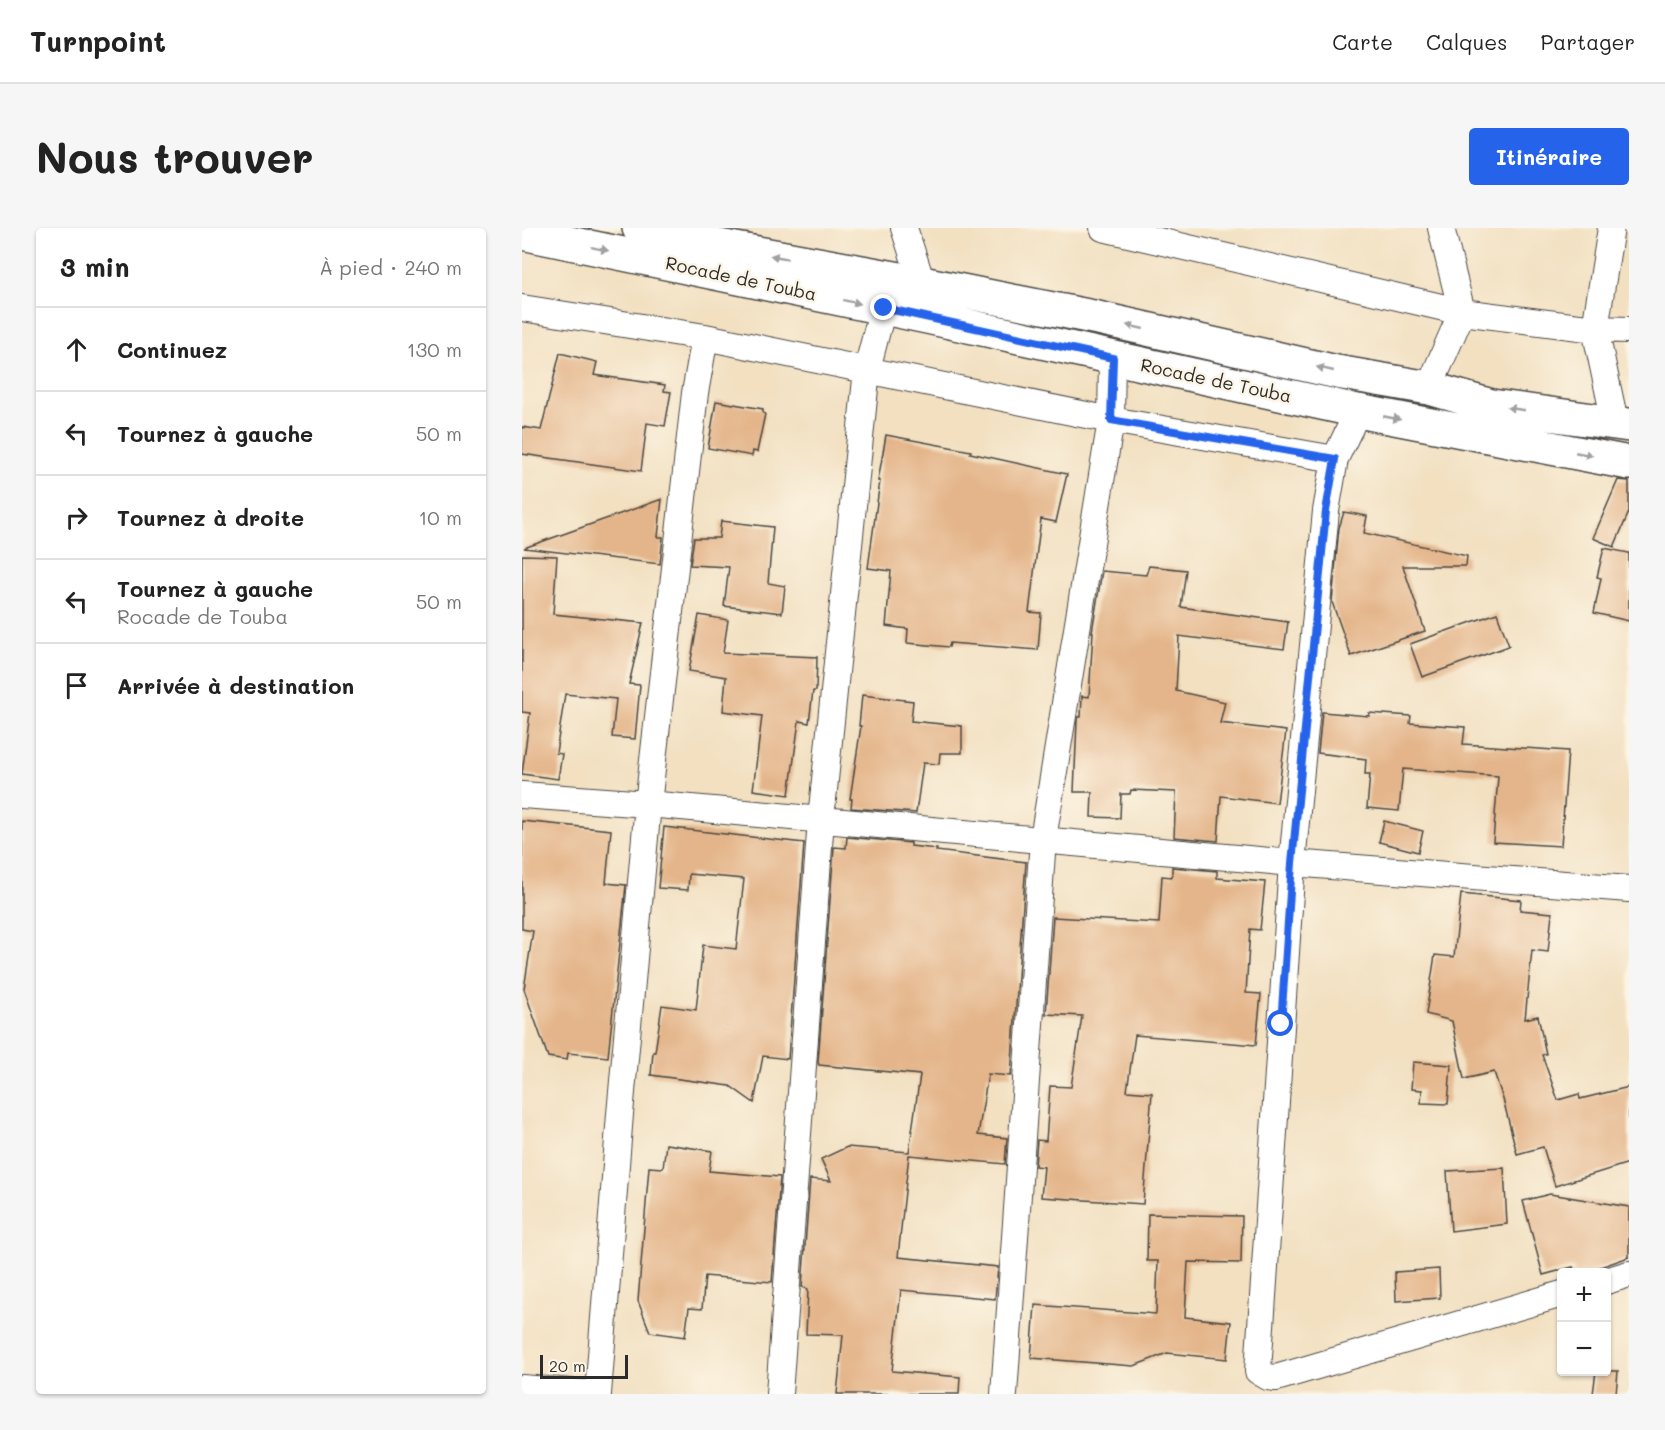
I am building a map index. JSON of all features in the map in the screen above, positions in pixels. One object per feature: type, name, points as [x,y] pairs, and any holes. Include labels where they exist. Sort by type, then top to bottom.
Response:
[{"type":"main road","name":"Rocade de Touba","points":[[639,228],[703,243],[1098,318],[1336,372],[1429,388],[1492,406],[1622,424]]},
{"type":"main road","name":"Rocade de Touba","points":[[522,233],[884,308],[1358,411],[1629,463]]},
{"type":"street","points":[[904,228],[922,283]]},
{"type":"street","points":[[1103,228],[1462,312],[1595,329],[1629,330]]},
{"type":"street","points":[[1429,388],[1462,312],[1441,228]]},
{"type":"street","points":[[1611,228],[1595,329],[1622,424]]},
{"type":"street","points":[[522,308],[705,337],[1111,420],[1335,459]]},
{"type":"street","points":[[780,1394],[821,819],[867,369],[884,308]]},
{"type":"street","points":[[522,1388],[598,1394],[648,804],[695,393],[705,337]]},
{"type":"street","points":[[1004,1394],[1043,839],[1111,420],[1113,358]]},
{"type":"street","points":[[1358,411],[1335,459],[1326,511],[1292,863],[1258,1371],[1268,1377],[1276,1378],[1557,1295]]},
{"type":"street","points":[[522,795],[821,819],[1292,863],[1629,889]]},
{"type":"street","points":[[1611,1279],[1629,1274]]},
{"type":"building","points":[[560,353],[597,362],[594,375],[665,385],[664,391],[671,392],[665,426],[647,423],[641,471],[522,454],[522,427],[541,430]]},
{"type":"building","points":[[716,401],[763,409],[765,414],[757,452],[753,451],[752,456],[708,448]]},
{"type":"building","points":[[886,435],[971,451],[970,453],[1067,474],[1056,522],[1041,519],[1029,612],[1041,613],[1038,650],[950,643],[949,647],[907,643],[908,629],[886,626],[891,571],[868,568]]},
{"type":"building","points":[[1618,480],[1629,481],[1629,512],[1614,547],[1593,538]]},
{"type":"building","points":[[662,499],[658,537],[663,537],[660,564],[524,548]]},
{"type":"building","points":[[1344,512],[1367,516],[1364,533],[1467,556],[1466,566],[1403,566],[1425,631],[1351,656],[1332,602],[1339,528]]},
{"type":"building","points":[[721,521],[773,527],[768,583],[785,586],[782,613],[724,606],[729,567],[690,565],[694,538],[719,538]]},
{"type":"building","points":[[1604,548],[1629,553],[1629,621],[1594,613],[1601,578],[1597,577]]},
{"type":"building","points":[[522,555],[557,556],[553,614],[643,623],[629,684],[640,685],[635,739],[612,737],[616,699],[565,694],[556,753],[562,754],[558,779],[522,774],[530,713],[522,712]]},
{"type":"building","points":[[1149,566],[1186,570],[1181,607],[1288,622],[1284,649],[1179,636],[1176,691],[1225,702],[1220,723],[1286,731],[1277,803],[1221,796],[1218,841],[1174,837],[1176,792],[1131,790],[1130,794],[1121,794],[1120,818],[1091,817],[1092,792],[1074,792],[1077,721],[1078,717],[1081,717],[1082,696],[1089,697],[1092,632],[1102,571],[1146,575]]},
{"type":"building","points":[[1497,613],[1509,646],[1422,677],[1410,644]]},
{"type":"building","points":[[699,615],[728,620],[723,653],[817,657],[816,691],[813,691],[809,723],[799,721],[789,795],[753,790],[762,716],[723,711],[726,677],[689,671]]},
{"type":"building","points":[[862,695],[913,701],[911,721],[962,726],[962,753],[940,753],[939,764],[923,763],[916,813],[851,808],[852,799],[850,799],[861,726],[859,726]]},
{"type":"building","points":[[1322,712],[1369,716],[1369,713],[1411,716],[1410,723],[1465,727],[1463,744],[1568,751],[1561,846],[1493,842],[1498,776],[1403,769],[1399,811],[1367,808],[1370,774],[1365,774],[1366,759],[1318,753]]},
{"type":"building","points":[[522,821],[611,830],[606,883],[626,885],[608,1057],[568,1053],[567,1060],[548,1057],[524,989],[533,931],[522,929]]},
{"type":"building","points":[[1384,821],[1423,831],[1418,852],[1379,842]]},
{"type":"building","points":[[664,827],[804,843],[788,1059],[763,1056],[754,1103],[730,1086],[651,1075],[662,1005],[696,1010],[703,945],[736,949],[744,879],[689,874],[688,890],[658,888]]},
{"type":"building","points":[[847,837],[911,843],[911,846],[937,849],[936,851],[1026,862],[1011,1076],[988,1074],[978,1135],[1007,1138],[1005,1164],[909,1155],[898,1257],[998,1267],[995,1299],[901,1290],[892,1371],[960,1377],[959,1394],[837,1394],[843,1335],[806,1334],[808,1289],[802,1287],[810,1179],[831,1181],[821,1159],[847,1147],[909,1152],[920,1075],[819,1065],[818,1062],[834,847],[846,848]]},
{"type":"building","points":[[1172,867],[1217,871],[1217,878],[1265,882],[1260,930],[1250,929],[1246,993],[1261,994],[1256,1045],[1135,1035],[1127,1091],[1152,1093],[1143,1204],[1041,1197],[1044,1167],[1035,1166],[1037,1140],[1046,1141],[1050,1086],[1071,1087],[1082,1016],[1046,1014],[1053,917],[1159,923],[1162,876],[1172,877]]},
{"type":"building","points":[[1461,894],[1521,900],[1520,910],[1552,913],[1548,952],[1532,950],[1525,1019],[1538,1016],[1546,1054],[1542,1055],[1558,1100],[1579,1094],[1580,1099],[1629,1087],[1629,1163],[1555,1186],[1543,1147],[1517,1154],[1494,1072],[1464,1079],[1452,1021],[1426,1014],[1435,955],[1454,957]]},
{"type":"building","points":[[1413,1062],[1451,1065],[1448,1104],[1421,1103],[1422,1090],[1411,1089]]},
{"type":"building","points":[[666,1144],[712,1151],[709,1171],[780,1177],[772,1282],[705,1276],[702,1309],[689,1308],[685,1337],[650,1332],[638,1301],[649,1167],[663,1168]]},
{"type":"building","points":[[1504,1168],[1507,1224],[1451,1231],[1447,1171]]},
{"type":"building","points":[[1550,1194],[1629,1207],[1629,1257],[1597,1268],[1557,1268],[1557,1271],[1543,1275],[1523,1201]]},
{"type":"building","points":[[1148,1214],[1242,1216],[1241,1263],[1188,1262],[1185,1317],[1231,1322],[1227,1359],[1167,1353],[1134,1366],[1031,1358],[1035,1305],[1156,1314],[1158,1261],[1147,1261]]},
{"type":"building","points":[[1439,1269],[1440,1298],[1396,1301],[1395,1272]]},
{"type":"building","points":[[1611,1371],[1618,1371],[1616,1394],[1593,1394],[1595,1376],[1611,1376]]},
{"type":"route","points":[[884,308],[1113,358],[1111,420],[1335,459],[1326,511],[1292,863],[1281,1024]]}]
